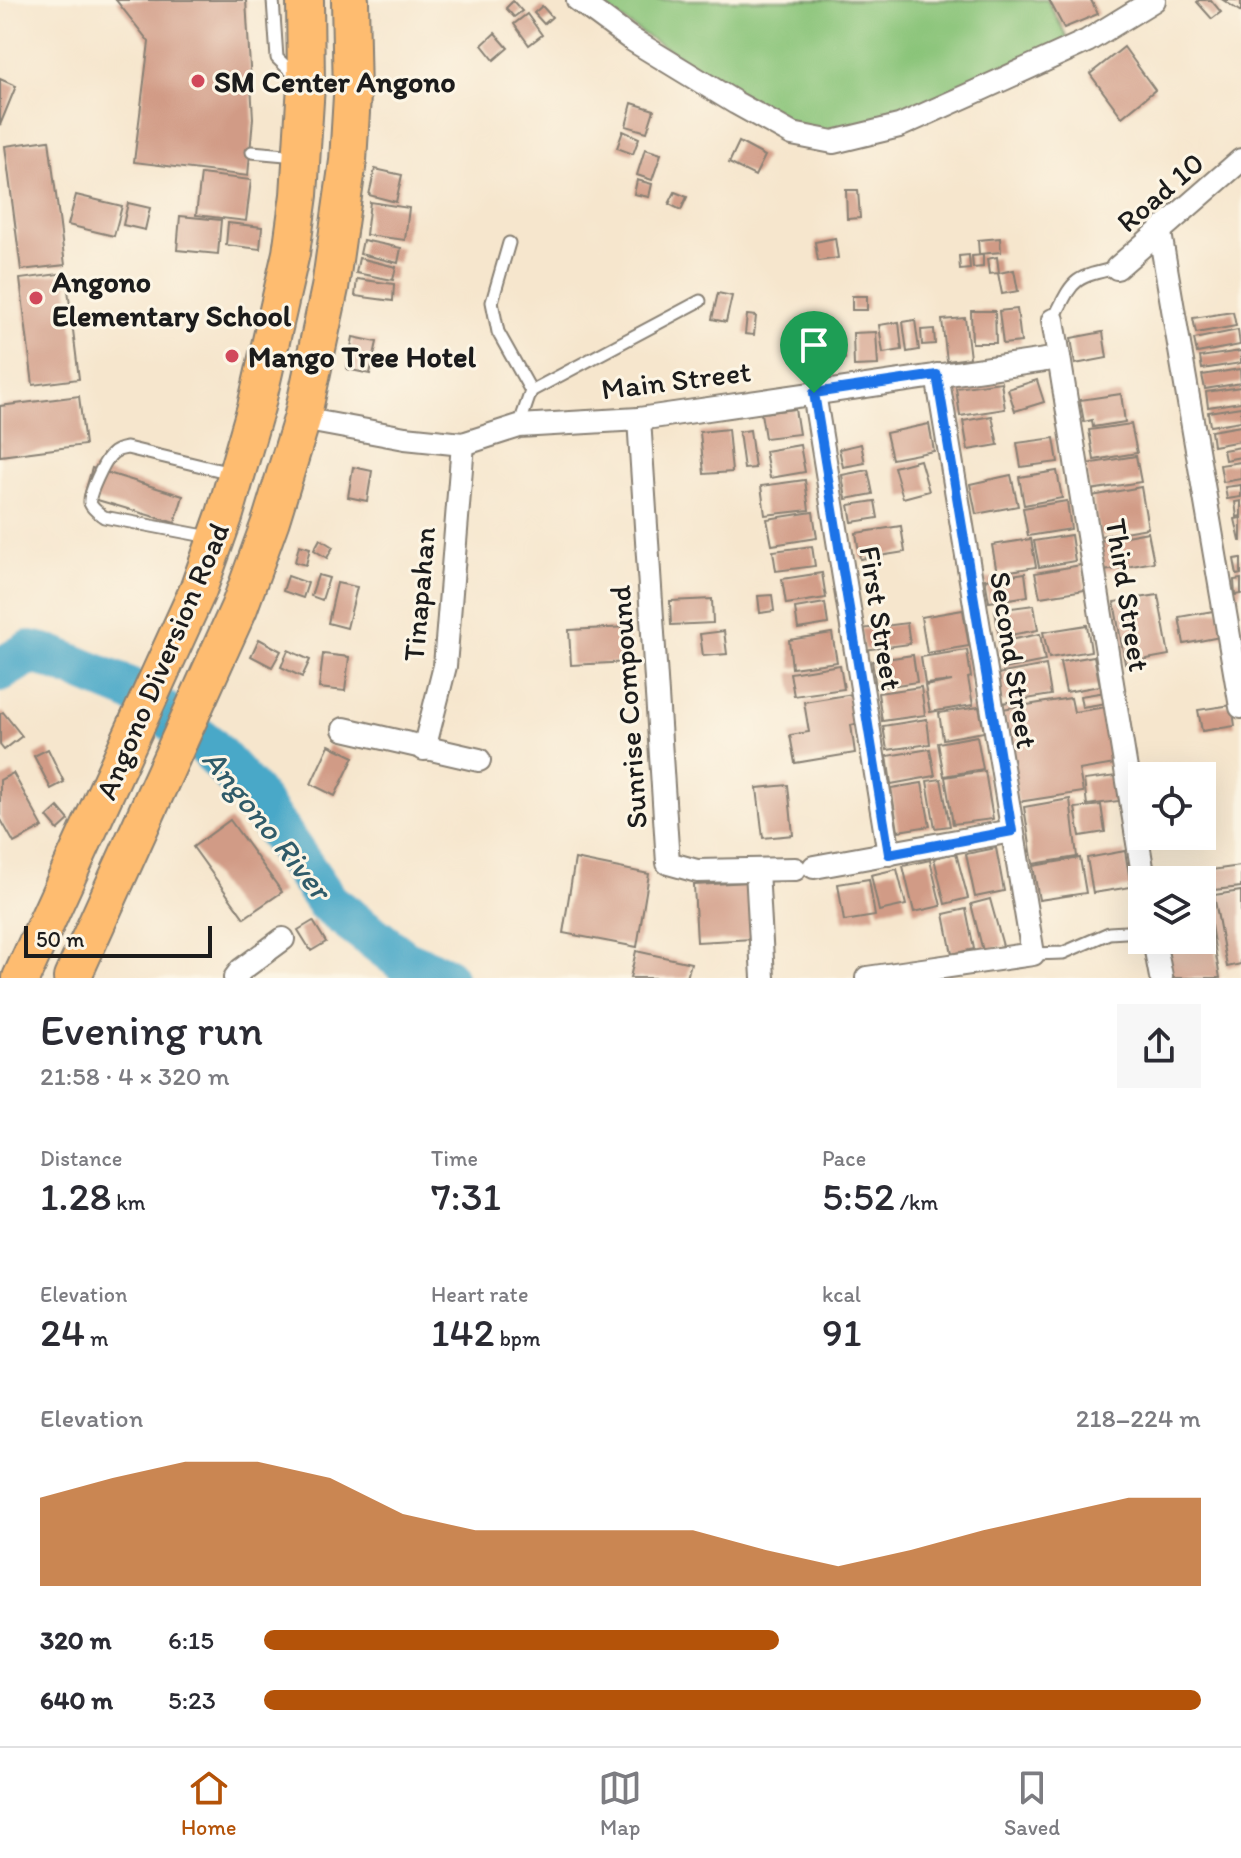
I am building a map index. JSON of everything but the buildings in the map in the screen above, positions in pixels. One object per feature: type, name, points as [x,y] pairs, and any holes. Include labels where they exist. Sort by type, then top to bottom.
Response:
[{"type":"main road","name":"Angono Diversion Road","points":[[21,978],[198,590],[256,407],[291,253],[302,157],[306,85],[305,0]]},
{"type":"main road","name":"Angono Diversion Road","points":[[72,978],[239,608],[271,520],[302,419],[330,288],[348,161],[352,96],[350,0]]},
{"type":"main road","points":[[302,157],[348,161]]},
{"type":"main road","points":[[256,407],[302,419]]},
{"type":"street","points":[[578,0],[631,39],[736,103],[792,134],[833,142],[899,126],[1087,41],[1154,0]]},
{"type":"street","name":"Road 10","points":[[1117,268],[1241,160]]},
{"type":"street","points":[[1160,233],[1241,707]]},
{"type":"street","name":"Third Street","points":[[1053,320],[1142,866]]},
{"type":"street","name":"Main Street","points":[[302,419],[405,438],[463,444],[519,426],[639,419],[1059,358]]},
{"type":"street","name":"Second Street","points":[[937,375],[1033,954]]},
{"type":"street","name":"First Street","points":[[814,393],[889,854]]},
{"type":"street","name":"Sunrise Compound","points":[[639,419],[668,863],[697,871],[805,868],[1012,831]]},
{"type":"street","name":"Tinapahan","points":[[424,749],[445,666],[463,444]]},
{"type":"street","points":[[344,729],[479,760]]},
{"type":"street","points":[[757,870],[763,978]]},
{"type":"street","points":[[235,978],[241,970],[283,939]]},
{"type":"street","points":[[867,978],[1033,954]]},
{"type":"street","points":[[1157,954],[1161,977]]},
{"type":"lane","points":[[273,0],[277,58],[306,85]]},
{"type":"lane","points":[[252,152],[302,157]]},
{"type":"lane","points":[[509,243],[492,302],[498,332],[531,391]]},
{"type":"lane","points":[[1053,320],[1073,282],[1092,273],[1117,268]]},
{"type":"lane","points":[[519,426],[531,391],[700,301]]},
{"type":"lane","points":[[216,538],[104,517],[95,511],[90,495],[109,457],[119,449],[127,448],[236,474]]},
{"type":"lane","points":[[1033,954],[1063,953],[1095,937],[1128,933]]},
{"type":"green space","points":[[594,0],[1047,0],[1068,39],[894,118],[833,134],[795,125],[643,34]]},
{"type":"waterway","name":"Angono River","points":[[0,670],[30,652],[51,657],[134,691],[208,746],[253,795],[328,903],[404,961],[445,978]]},
{"type":"place","name":"SM Center Angono","points":[[198,81]]},
{"type":"place","name":"Angono Elementary School","points":[[36,298]]},
{"type":"place","name":"Mango Tree Hotel","points":[[232,356]]},
{"type":"route","points":[[937,375],[1012,831],[889,854],[814,393],[937,375]]}]
